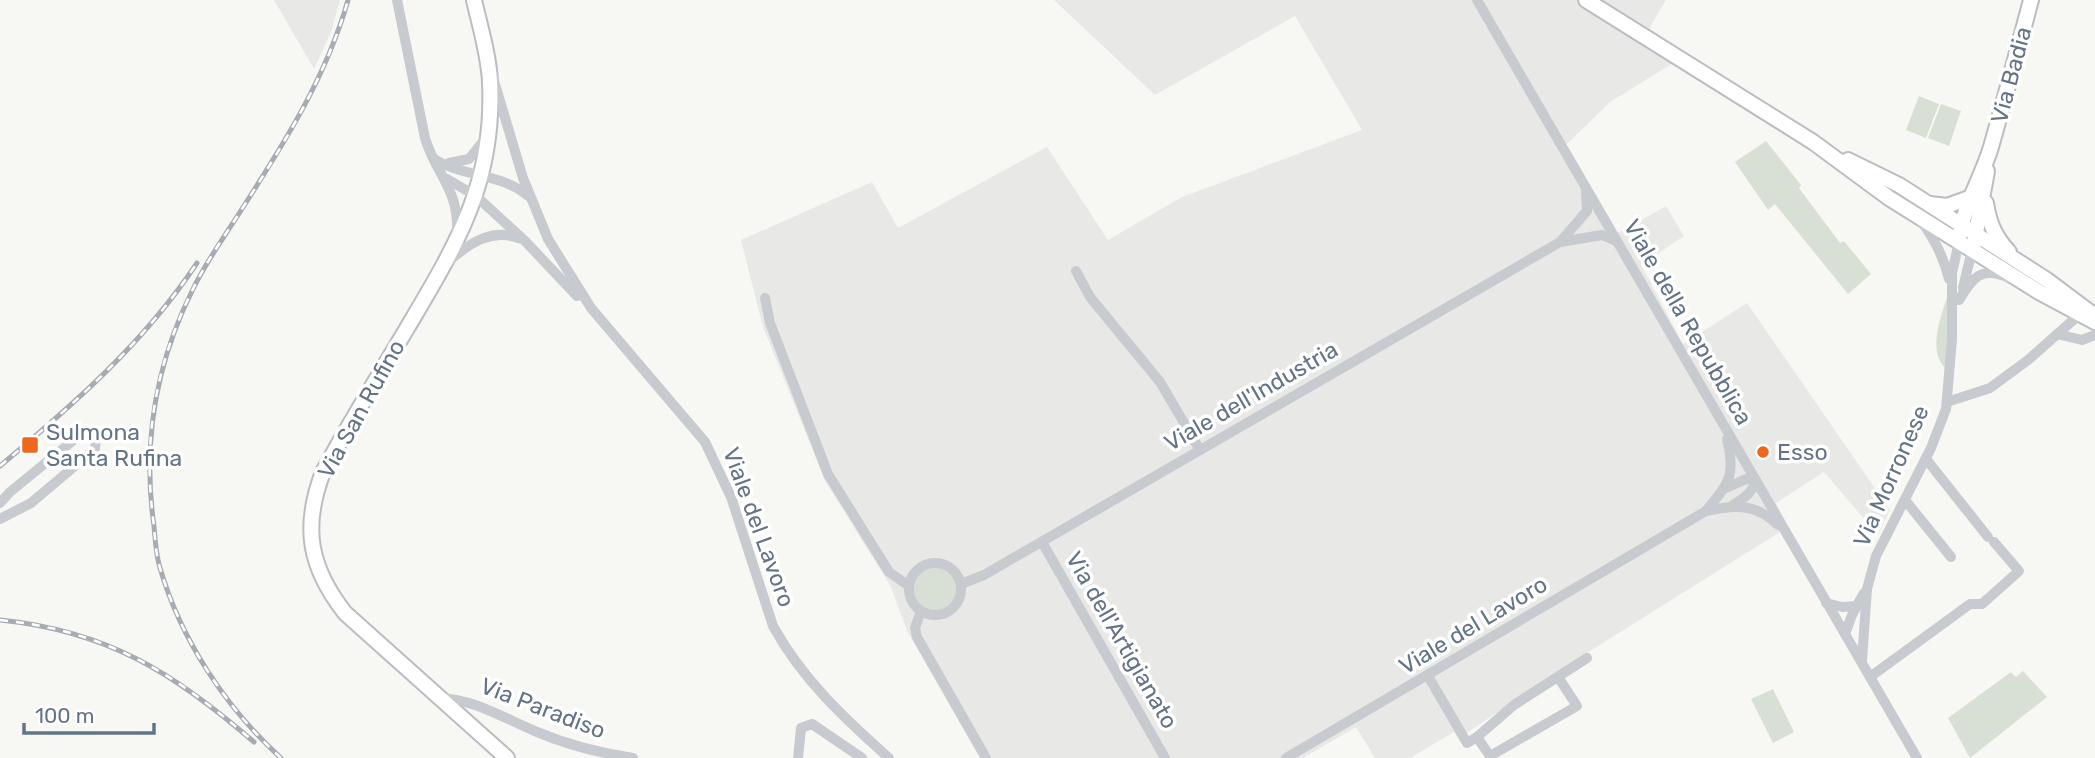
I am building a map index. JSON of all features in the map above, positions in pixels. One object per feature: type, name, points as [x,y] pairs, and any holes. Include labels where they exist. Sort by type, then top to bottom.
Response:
[{"type":"main road","name":"Via San Rufino","points":[[474,0],[489,66],[489,129],[476,196],[444,266],[323,472],[312,510],[310,532],[318,568],[334,599],[361,629],[507,758]]},
{"type":"main road","points":[[1589,0],[1813,142],[1918,217],[1959,242],[1974,243],[2020,263],[2095,316]]},
{"type":"main road","name":"Via Badia","points":[[1959,242],[1969,198],[1990,149],[2031,0]]},
{"type":"main road","points":[[1813,142],[1899,185],[1961,227],[1974,243],[2039,292],[2095,323]]},
{"type":"main road","name":"Via Badia","points":[[1974,243],[1990,149]]},
{"type":"main road","name":"Via Badia","points":[[1985,188],[1990,226],[2000,242],[2020,263]]},
{"type":"main road","points":[[1926,203],[1947,206],[1969,198]]},
{"type":"street","points":[[397,0],[425,138],[431,156],[442,167],[457,206],[455,246]]},
{"type":"street","name":"Viale della Repubblica","points":[[1478,0],[1917,758]]},
{"type":"street","name":"Viale del Lavoro","points":[[489,66],[498,88],[510,139],[532,201],[556,254],[591,308]]},
{"type":"street","points":[[442,167],[469,159],[481,146],[489,129]]},
{"type":"street","points":[[442,167],[517,187],[532,201]]},
{"type":"street","name":"Viale del Lavoro","points":[[442,167],[451,182],[476,196],[591,308],[705,442],[722,474],[773,625],[786,648],[825,698],[889,758]]},
{"type":"street","points":[[1581,221],[1587,211],[1586,189]]},
{"type":"street","name":"Via Morronese","points":[[1918,217],[1933,237],[1956,298]]},
{"type":"street","points":[[1581,221],[1603,218]]},
{"type":"street","name":"Viale dell'Industria","points":[[1584,236],[1596,228],[1603,218]]},
{"type":"street","name":"Viale dell'Industria","points":[[961,584],[984,575],[1042,542],[1560,242],[1581,221]]},
{"type":"street","points":[[444,266],[461,250],[480,239],[509,235],[525,241]]},
{"type":"street","name":"Viale dell'Industria","points":[[1560,242],[1602,235],[1616,241]]},
{"type":"street","name":"Via Morronese","points":[[1956,298],[1952,273],[1959,242]]},
{"type":"street","name":"Via Morronese","points":[[1862,663],[1867,589],[1877,556],[1941,426],[1947,402],[1956,298],[1974,243]]},
{"type":"street","points":[[1076,271],[1090,297],[1160,382],[1200,450]]},
{"type":"street","points":[[1956,298],[1973,278],[1985,272],[2002,275],[2039,292]]},
{"type":"street","points":[[765,298],[770,323],[828,474],[889,572],[909,586]]},
{"type":"street","points":[[1947,402],[1990,388],[2080,315]]},
{"type":"street","points":[[2057,334],[2082,340],[2095,335]]},
{"type":"street","points":[[1706,511],[1725,489],[1731,477],[1732,459],[1724,427]]},
{"type":"street","points":[[0,503],[80,433],[91,433],[96,438],[94,449],[31,503],[0,519]]},
{"type":"street","points":[[1870,677],[1970,604],[1982,604],[2019,571],[1926,459]]},
{"type":"street","points":[[1725,489],[1746,479],[1756,481],[1754,489],[1745,498],[1730,506]]},
{"type":"street","points":[[1905,500],[1951,557]]},
{"type":"street","points":[[1706,511],[1730,506],[1750,507],[1765,513],[1787,535]]},
{"type":"street","name":"Viale del Lavoro","points":[[1286,758],[1706,511]]},
{"type":"street","name":"Via dell'Artigianato","points":[[1042,542],[1165,758]]},
{"type":"street","points":[[934,562],[952,568],[961,584],[961,596],[950,611],[939,615],[921,611],[913,603],[909,586],[917,570],[934,562]]},
{"type":"street","name":"Via Morronese","points":[[1845,635],[1856,606],[1867,589]]},
{"type":"street","points":[[1826,603],[1842,607],[1856,606]]},
{"type":"street","points":[[921,611],[915,628],[917,637],[986,758]]},
{"type":"street","points":[[1845,635],[1857,631],[1864,619]]},
{"type":"street","points":[[1427,676],[1467,743],[1514,705],[1587,658]]},
{"type":"street","points":[[1477,737],[1490,757],[1577,706],[1559,677]]},
{"type":"street","name":"Via Paradiso","points":[[439,698],[471,702],[570,744],[603,754],[633,758]]},
{"type":"street","points":[[798,758],[801,728],[812,724],[862,758]]},
{"type":"shaded area","points":[[274,0],[340,0],[331,32],[314,69]]},
{"type":"shaded area","points":[[1054,0],[1666,0],[1649,29],[1688,54],[1610,102],[1566,145],[1616,234],[1666,206],[1684,236],[1641,265],[1683,344],[1747,303],[1890,510],[1878,535],[1824,472],[1776,503],[1788,527],[1587,653],[1459,738],[1454,732],[1410,758],[1375,758],[1356,727],[1303,758],[980,758],[907,631],[891,587],[825,481],[763,327],[741,240],[872,182],[898,228],[1047,147],[1108,240],[1182,197],[1362,130],[1295,16],[1155,95]]},
{"type":"shaded area","points":[[1919,96],[1939,104],[1926,138],[1906,130]]},
{"type":"shaded area","points":[[1941,104],[1961,111],[1949,146],[1928,138]]},
{"type":"shaded area","points":[[1766,141],[1801,185],[1799,188],[1840,243],[1844,241],[1871,274],[1848,294],[1775,204],[1768,210],[1735,162]]},
{"type":"shaded area","points":[[1949,292],[1947,370],[1937,353],[1936,343],[1939,322]]},
{"type":"shaded area","points":[[935,568],[950,574],[956,589],[950,604],[935,610],[920,604],[914,589],[920,574]]},
{"type":"shaded area","points":[[2023,671],[2047,697],[1970,758],[1948,718],[2011,672],[2016,677]]},
{"type":"shaded area","points":[[1773,689],[1794,732],[1773,743],[1751,699]]},
{"type":"railway","points":[[281,758],[224,695],[193,647],[169,595],[156,547],[151,495],[151,434],[169,346],[193,289],[302,110],[328,57],[348,0]]},
{"type":"railway","points":[[0,466],[106,372],[154,320],[197,263]]},
{"type":"railway","points":[[0,620],[74,634],[138,659],[196,695],[254,742]]},
{"type":"place","name":"Sulmona Santa Rufina","points":[[30,445]]},
{"type":"place","name":"Esso","points":[[1763,452]]}]
